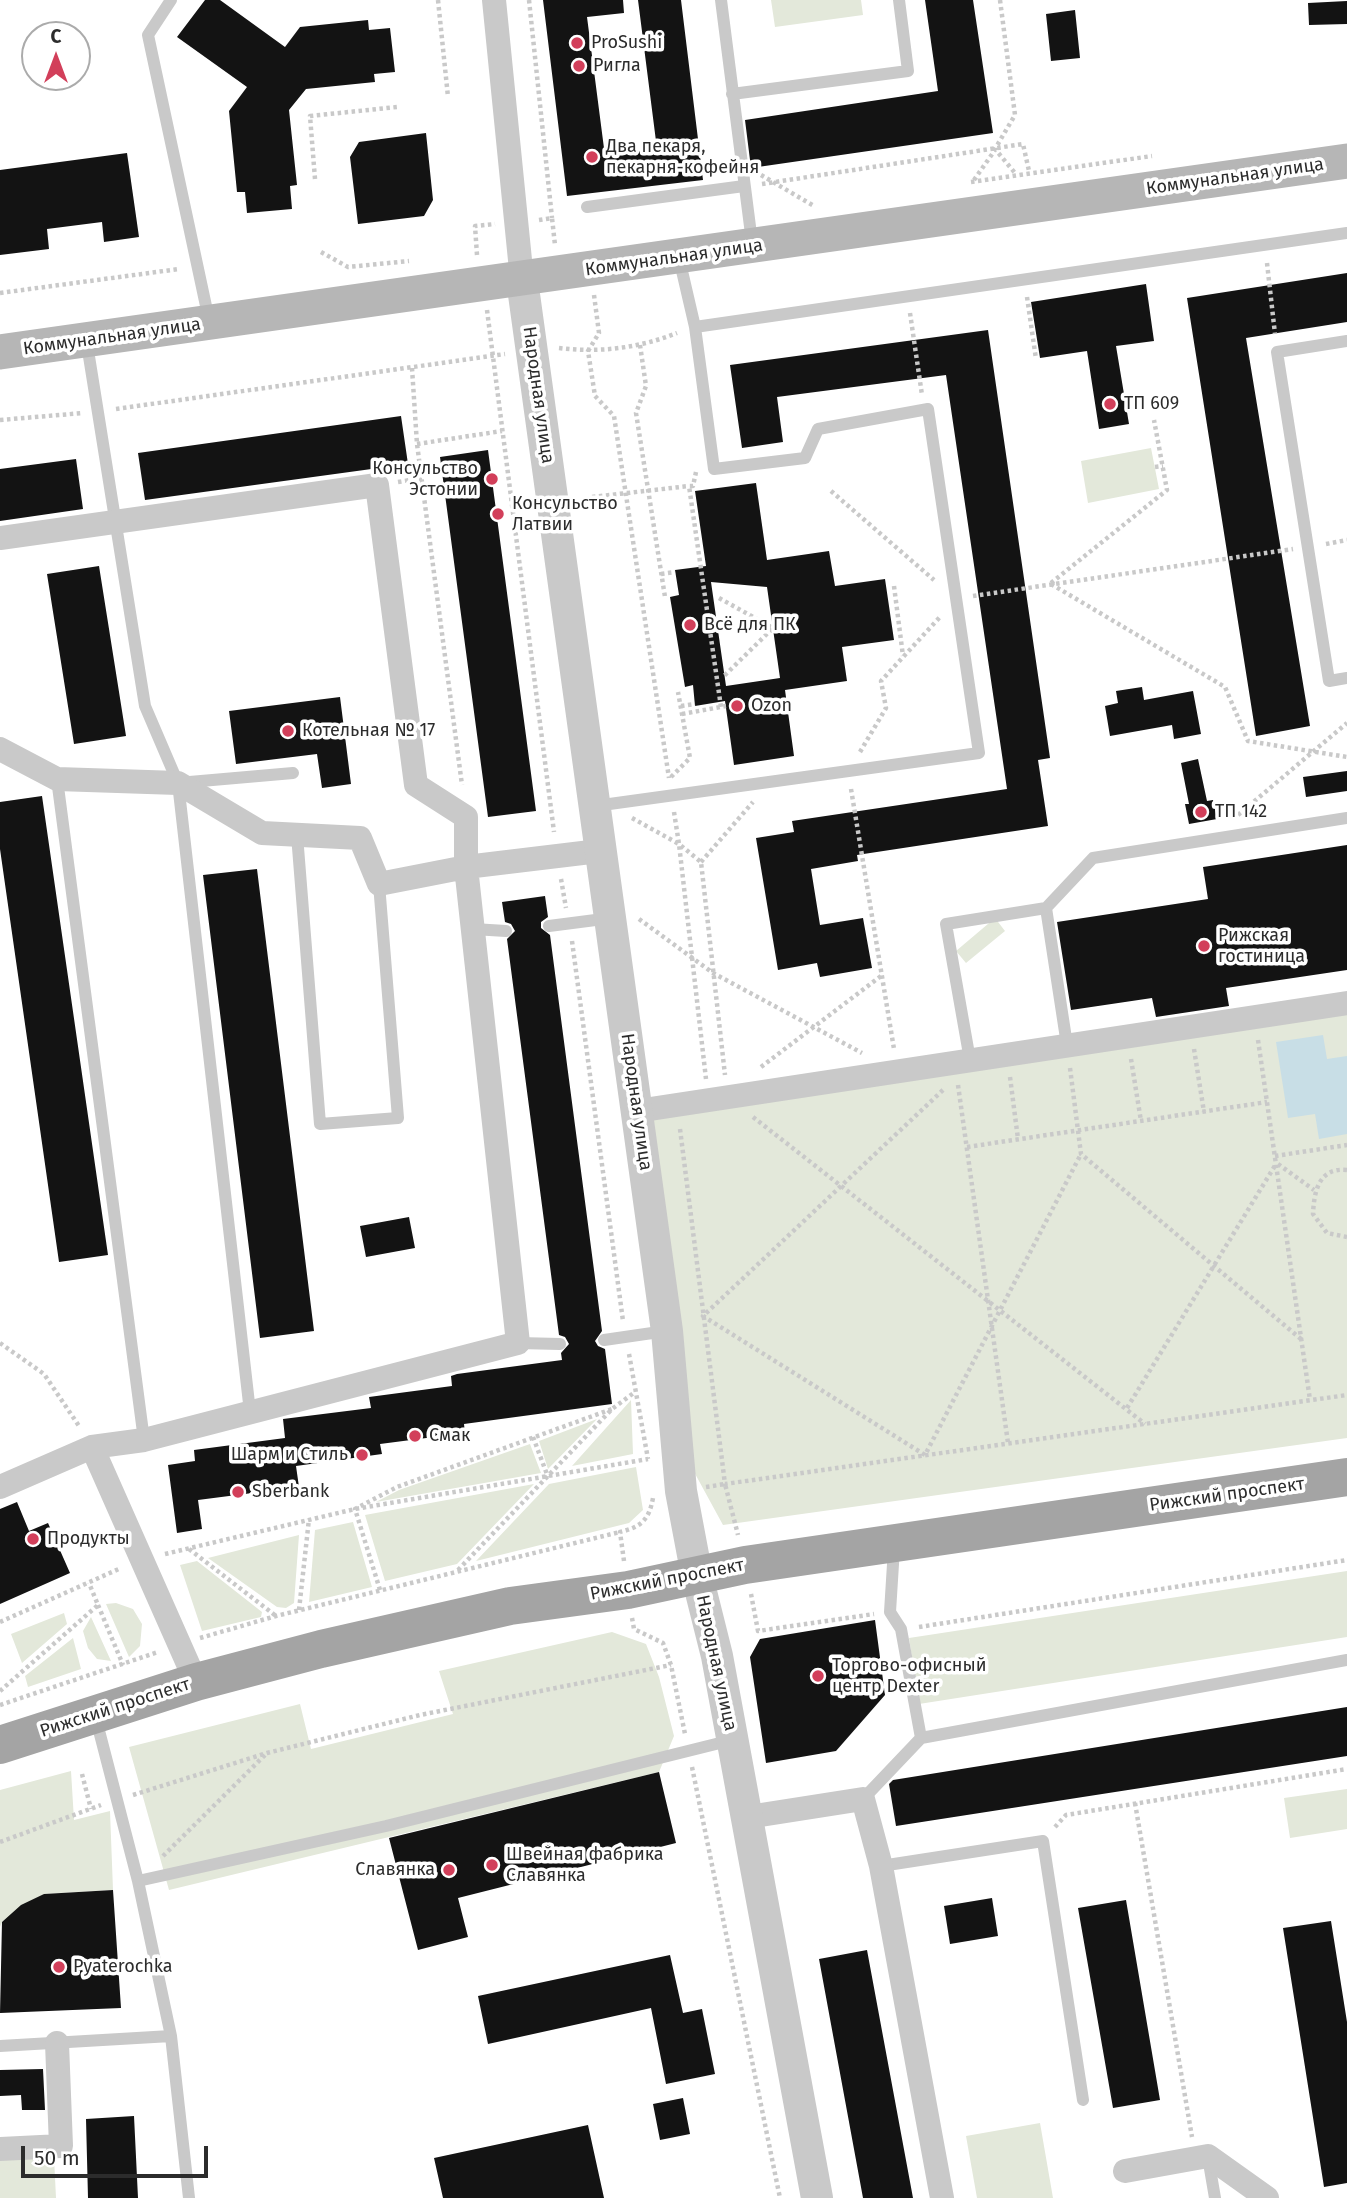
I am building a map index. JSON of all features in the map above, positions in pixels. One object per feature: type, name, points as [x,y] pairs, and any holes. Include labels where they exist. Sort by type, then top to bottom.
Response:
[{"type":"main road","name":"Коммунальная улица","points":[[0,352],[209,323],[481,270],[522,280],[1347,161]]},
{"type":"main road","name":"Рижский проспект","points":[[0,1745],[196,1682],[321,1648],[510,1606],[628,1590],[745,1565],[1347,1477]]},
{"type":"street","name":"Народная улица","points":[[494,0],[522,280],[601,805],[599,851],[624,918],[637,1111],[667,1331],[662,1491],[697,1576],[717,1656],[817,2198]]},
{"type":"street","points":[[0,538],[377,485],[416,785],[466,817],[466,867],[518,1343],[144,1440],[92,1447],[0,1487]]},
{"type":"street","points":[[0,749],[57,779],[178,783],[262,833],[360,838],[379,884],[466,867],[599,851]]},
{"type":"street","points":[[637,1111],[970,1060],[1068,1053],[1347,1003]]},
{"type":"street","points":[[92,1447],[196,1682]]},
{"type":"street","points":[[748,1817],[863,1800],[881,1866],[942,2198]]},
{"type":"street","points":[[0,2149],[61,2146],[57,2043]]},
{"type":"street","points":[[1125,2171],[1202,2157],[1267,2198]]},
{"type":"lane","points":[[171,0],[148,35],[209,323]]},
{"type":"lane","points":[[721,0],[752,246]]},
{"type":"lane","points":[[732,94],[908,71],[899,0]]},
{"type":"lane","points":[[587,207],[744,186]]},
{"type":"lane","points":[[695,327],[1347,233]]},
{"type":"lane","points":[[601,805],[979,753],[928,409],[818,429],[805,458],[714,469],[695,327],[679,257]]},
{"type":"lane","points":[[86,341],[145,706],[178,783],[250,1412]]},
{"type":"lane","points":[[1347,341],[1277,352],[1329,681],[1347,678]]},
{"type":"lane","points":[[178,783],[293,773]]},
{"type":"lane","points":[[57,779],[144,1440]]},
{"type":"lane","points":[[970,1060],[946,924],[1046,908],[1093,858],[1347,818]]},
{"type":"lane","points":[[298,835],[320,1124],[398,1118],[379,884]]},
{"type":"lane","points":[[1046,908],[1068,1053]]},
{"type":"lane","points":[[549,926],[624,918]]},
{"type":"lane","points":[[473,929],[506,931]]},
{"type":"lane","points":[[604,1340],[667,1331]]},
{"type":"lane","points":[[518,1343],[560,1344]]},
{"type":"lane","points":[[894,1545],[890,1612],[901,1629],[921,1738]]},
{"type":"lane","points":[[863,1800],[921,1738],[1347,1660]]},
{"type":"lane","points":[[95,1716],[138,1881],[171,2036],[188,2198]]},
{"type":"lane","points":[[138,1881],[386,1826],[732,1740]]},
{"type":"lane","points":[[881,1866],[1043,1841],[1083,2100]]},
{"type":"lane","points":[[0,2046],[171,2036]]},
{"type":"lane","points":[[1202,2157],[1215,2198]]},
{"type":"path","points":[[438,0],[448,97]]},
{"type":"path","points":[[529,0],[552,218]]},
{"type":"path","points":[[973,181],[1015,115],[1000,0]]},
{"type":"path","points":[[315,179],[310,116],[397,107]]},
{"type":"path","points":[[744,186],[1023,144],[1029,171]]},
{"type":"path","points":[[995,149],[1016,174]]},
{"type":"path","points":[[742,165],[817,208]]},
{"type":"path","points":[[1264,244],[1277,352]]},
{"type":"path","points":[[0,293],[197,266]]},
{"type":"path","points":[[481,270],[557,857],[569,923],[626,1336],[650,1472]]},
{"type":"path","points":[[1024,279],[1035,359]]},
{"type":"path","points":[[907,296],[924,410]]},
{"type":"path","points":[[0,420],[99,411],[552,347],[588,351],[639,345],[695,327]]},
{"type":"path","points":[[639,345],[646,386],[636,413],[665,597]]},
{"type":"path","points":[[588,351],[595,396],[614,416],[679,844],[691,959],[718,1098],[841,1187],[1145,1424]]},
{"type":"path","points":[[412,368],[417,444],[466,817]]},
{"type":"path","points":[[1050,584],[1167,490],[1154,420]]},
{"type":"path","points":[[417,444],[502,431]]},
{"type":"path","points":[[1155,467],[1163,466]]},
{"type":"path","points":[[592,497],[691,486],[723,707],[682,714]]},
{"type":"path","points":[[831,491],[956,599]]},
{"type":"path","points":[[897,1071],[848,771],[886,708],[881,681],[956,599],[1307,547]]},
{"type":"path","points":[[661,574],[675,572]]},
{"type":"path","points":[[1050,584],[1225,687],[1248,741],[1347,757]]},
{"type":"path","points":[[894,586],[903,656]]},
{"type":"path","points":[[719,598],[773,628],[724,676]]},
{"type":"path","points":[[669,779],[690,758],[678,692]]},
{"type":"path","points":[[681,706],[695,704]]},
{"type":"path","points":[[1209,840],[1347,723]]},
{"type":"path","points":[[701,862],[772,781]]},
{"type":"path","points":[[601,805],[679,844],[701,862],[713,973],[718,1098]]},
{"type":"path","points":[[624,918],[713,973],[897,1071]]},
{"type":"path","points":[[760,1068],[881,976]]},
{"type":"path","points":[[1257,1032],[1310,1400]]},
{"type":"path","points":[[1193,1041],[1204,1112]]},
{"type":"path","points":[[1130,1051],[1141,1121]]},
{"type":"path","points":[[925,1455],[1081,1154],[1068,1053]]},
{"type":"path","points":[[1009,1069],[1018,1139]]},
{"type":"path","points":[[704,1316],[957,1077],[1008,1443]]},
{"type":"path","points":[[967,1147],[1267,1102]]},
{"type":"path","points":[[678,1118],[725,1484],[758,1632],[890,1612]]},
{"type":"path","points":[[1275,1155],[1347,1145]]},
{"type":"path","points":[[1081,1154],[1302,1340]]},
{"type":"path","points":[[1127,1408],[1276,1163]]},
{"type":"path","points":[[1276,1163],[1314,1190]]},
{"type":"path","points":[[1347,1170],[1325,1176],[1314,1190],[1313,1214],[1327,1233],[1347,1237]]},
{"type":"path","points":[[704,1316],[925,1455]]},
{"type":"path","points":[[0,1343],[44,1374],[92,1447]]},
{"type":"path","points":[[457,1571],[612,1409],[635,1392]]},
{"type":"path","points":[[0,1705],[178,1645],[276,1616],[637,1528],[650,1515],[662,1491],[1347,1395]]},
{"type":"path","points":[[355,1509],[397,1487],[612,1409]]},
{"type":"path","points":[[533,1437],[548,1477]]},
{"type":"path","points":[[0,1622],[141,1559],[355,1509],[648,1458]]},
{"type":"path","points":[[355,1509],[380,1590]]},
{"type":"path","points":[[299,1610],[309,1519]]},
{"type":"path","points":[[620,1532],[634,1629],[663,1643],[671,1665],[779,2198]]},
{"type":"path","points":[[188,1549],[276,1616]]},
{"type":"path","points":[[901,1629],[1347,1560]]},
{"type":"path","points":[[89,1583],[122,1665]]},
{"type":"path","points":[[0,1691],[98,1605]]},
{"type":"path","points":[[0,1842],[116,1800],[267,1753],[420,1715],[671,1665]]},
{"type":"path","points":[[138,1881],[267,1753]]},
{"type":"path","points":[[1043,1841],[1066,1815],[1347,1769]]},
{"type":"path","points":[[82,1774],[91,1809]]},
{"type":"path","points":[[1135,1803],[1202,2157]]},
{"type":"shaded area","points":[[771,0],[861,0],[863,15],[775,27]]},
{"type":"shaded area","points":[[1151,448],[1159,489],[1088,503],[1081,461]]},
{"type":"shaded area","points":[[995,918],[1005,931],[966,963],[956,951]]},
{"type":"shaded area","points":[[1347,1009],[1347,1438],[723,1525],[693,1470],[653,1114]]},
{"type":"shaded area","points":[[631,1400],[633,1454],[572,1466]]},
{"type":"shaded area","points":[[597,1419],[548,1469],[539,1441]]},
{"type":"shaded area","points":[[530,1444],[541,1473],[376,1502],[399,1490]]},
{"type":"shaded area","points":[[636,1467],[643,1510],[629,1523],[476,1561],[549,1484]]},
{"type":"shaded area","points":[[534,1484],[457,1564],[385,1581],[365,1515]]},
{"type":"shaded area","points":[[353,1522],[372,1587],[309,1602],[315,1530]]},
{"type":"shaded area","points":[[299,1535],[294,1603],[286,1608],[277,1607],[208,1558]]},
{"type":"shaded area","points":[[197,1561],[262,1612],[261,1617],[202,1631],[180,1565]]},
{"type":"shaded area","points":[[1347,1571],[1347,1637],[919,1704],[909,1638]]},
{"type":"shaded area","points":[[116,1603],[133,1609],[142,1624],[140,1646],[129,1657],[106,1604]]},
{"type":"shaded area","points":[[64,1613],[67,1624],[22,1663],[11,1634]]},
{"type":"shaded area","points":[[91,1617],[111,1661],[97,1659],[88,1648],[83,1631]]},
{"type":"shaded area","points":[[612,1632],[646,1644],[659,1677],[674,1736],[659,1772],[169,1890],[129,1747],[300,1704],[311,1749],[453,1714],[439,1671]]},
{"type":"shaded area","points":[[73,1638],[81,1669],[28,1687],[25,1676]]},
{"type":"shaded area","points":[[71,1771],[74,1820],[110,1811],[113,1890],[44,1894],[2,1922],[0,1927],[0,1790]]},
{"type":"shaded area","points":[[1347,1789],[1347,1829],[1290,1838],[1284,1798]]},
{"type":"shaded area","points":[[1040,2123],[1053,2198],[977,2198],[966,2136]]},
{"type":"shaded area","points":[[54,2157],[56,2198],[0,2198],[0,2159]]},
{"type":"water","points":[[1323,1035],[1327,1059],[1347,1056],[1347,1134],[1319,1139],[1315,1114],[1288,1118],[1276,1042]]},
{"type":"building","points":[[205,0],[220,0],[285,47],[300,27],[368,20],[369,30],[390,28],[395,72],[374,74],[375,82],[306,89],[289,110],[297,185],[290,186],[292,209],[247,213],[245,192],[237,192],[229,111],[247,87],[177,37]]},
{"type":"building","points":[[543,0],[623,0],[624,13],[587,17],[605,156],[657,149],[638,0],[681,0],[703,180],[567,196]]},
{"type":"building","points":[[925,0],[973,0],[993,133],[751,168],[745,120],[938,91]]},
{"type":"building","points":[[1347,1],[1347,24],[1309,25],[1308,3]]},
{"type":"building","points":[[1075,10],[1080,58],[1051,61],[1046,14]]},
{"type":"building","points":[[426,133],[433,200],[424,216],[358,224],[350,157],[359,142]]},
{"type":"building","points":[[127,153],[139,237],[104,242],[102,222],[47,229],[49,249],[0,255],[0,170]]},
{"type":"building","points":[[1347,273],[1347,322],[1246,338],[1310,726],[1256,736],[1187,298]]},
{"type":"building","points":[[1146,284],[1154,341],[1116,346],[1129,424],[1099,429],[1087,351],[1040,358],[1031,302]]},
{"type":"building","points":[[988,330],[1050,758],[1038,760],[1048,826],[857,855],[858,861],[811,869],[820,925],[863,918],[872,968],[820,977],[817,963],[778,970],[756,838],[794,832],[792,821],[1007,789],[946,375],[777,397],[783,442],[742,448],[730,365]]},
{"type":"building","points":[[401,416],[408,464],[145,500],[138,453]]},
{"type":"building","points":[[488,450],[536,811],[488,817],[440,457]]},
{"type":"building","points":[[76,459],[83,509],[0,521],[0,469]]},
{"type":"building","points":[[756,483],[767,560],[829,551],[835,586],[885,579],[894,640],[842,647],[847,681],[785,690],[794,756],[734,765],[725,701],[695,706],[693,685],[685,687],[670,597],[679,595],[675,570],[706,566],[695,491]],"holes":[[[711,582],[767,587],[780,678],[726,686]]]},
{"type":"building","points":[[99,566],[126,736],[74,744],[47,574]]},
{"type":"building","points":[[1142,687],[1144,700],[1193,691],[1201,734],[1174,739],[1172,725],[1110,736],[1105,706],[1118,703],[1116,691]]},
{"type":"building","name":"Котельная № 17","points":[[340,697],[351,784],[322,788],[317,754],[236,764],[229,711]]},
{"type":"building","points":[[1198,759],[1207,801],[1213,800],[1217,819],[1189,824],[1185,804],[1189,804],[1181,763]]},
{"type":"building","points":[[1347,771],[1347,791],[1306,797],[1303,777]]},
{"type":"building","points":[[42,796],[108,1255],[59,1262],[0,849],[0,802]]},
{"type":"building","name":"Рижская гостиница","points":[[1347,845],[1347,970],[1226,988],[1229,1006],[1156,1017],[1152,998],[1071,1010],[1057,922],[1208,899],[1203,867]]},
{"type":"building","points":[[257,869],[314,1331],[260,1338],[203,875]]},
{"type":"building","points":[[545,896],[548,917],[541,922],[541,928],[550,935],[602,1331],[595,1341],[605,1349],[612,1404],[464,1424],[465,1433],[380,1444],[382,1454],[296,1466],[299,1487],[198,1500],[202,1529],[177,1533],[168,1465],[195,1461],[194,1450],[285,1438],[283,1419],[371,1408],[369,1397],[452,1386],[451,1376],[457,1374],[562,1360],[561,1353],[569,1344],[565,1337],[559,1335],[507,939],[515,931],[511,924],[505,922],[502,902]]},
{"type":"building","points":[[409,1217],[415,1248],[366,1257],[360,1226]]},
{"type":"building","points":[[17,1502],[29,1531],[48,1523],[70,1573],[0,1604],[0,1509]]},
{"type":"building","name":"Торгово-офисный центр Dexter","points":[[875,1620],[885,1695],[836,1751],[766,1763],[750,1657],[760,1639]]},
{"type":"building","points":[[1347,1707],[1347,1756],[896,1826],[889,1784],[893,1780]]},
{"type":"building","name":"Швейная фабрика Славянка","points":[[659,1772],[676,1843],[458,1898],[468,1937],[418,1950],[389,1838]]},
{"type":"building","name":"Pyaterochka","points":[[113,1890],[121,2008],[0,2013],[2,1922],[21,1905],[44,1894]]},
{"type":"building","points":[[992,1898],[998,1936],[950,1944],[944,1906]]},
{"type":"building","points":[[1126,1900],[1160,2100],[1113,2108],[1078,1908]]},
{"type":"building","points":[[1331,1921],[1347,2022],[1347,2183],[1324,2187],[1283,1928]]},
{"type":"building","points":[[867,1950],[913,2198],[863,2198],[819,1959]]},
{"type":"building","points":[[670,1955],[683,2013],[702,2009],[715,2074],[666,2084],[651,2008],[488,2044],[478,1996]]},
{"type":"building","points":[[43,2069],[45,2110],[22,2110],[21,2095],[0,2096],[0,2070]]},
{"type":"building","points":[[683,2098],[690,2134],[660,2140],[653,2104]]},
{"type":"building","points":[[134,2116],[138,2198],[88,2198],[86,2119]]},
{"type":"building","points":[[588,2125],[604,2198],[443,2198],[434,2158]]},
{"type":"place","name":"ProSushi","points":[[577,43]]},
{"type":"place","name":"Ригла","points":[[579,66]]},
{"type":"place","name":"Два пекаря, пекарня-кофейня","points":[[592,157]]},
{"type":"place","name":"ТП 609","points":[[1110,404]]},
{"type":"place","name":"Консульство Эстонии","points":[[492,479]]},
{"type":"place","name":"Консульство Латвии","points":[[498,514]]},
{"type":"place","name":"Всё для ПК","points":[[690,625]]},
{"type":"place","name":"Ozon","points":[[737,706]]},
{"type":"place","name":"Котельная № 17","points":[[288,731]]},
{"type":"place","name":"ТП 142","points":[[1201,812]]},
{"type":"place","name":"Рижская гостиница","points":[[1204,946]]},
{"type":"place","name":"Смак","points":[[415,1436]]},
{"type":"place","name":"Шарм и Стиль","points":[[362,1455]]},
{"type":"place","name":"Sberbank","points":[[238,1492]]},
{"type":"place","name":"Продукты","points":[[33,1539]]},
{"type":"place","name":"Торгово-офисный центр Dexter","points":[[818,1676]]},
{"type":"place","name":"Швейная фабрика Славянка","points":[[492,1865]]},
{"type":"place","name":"Славянка","points":[[449,1870]]},
{"type":"place","name":"Pyaterochka","points":[[59,1967]]}]
